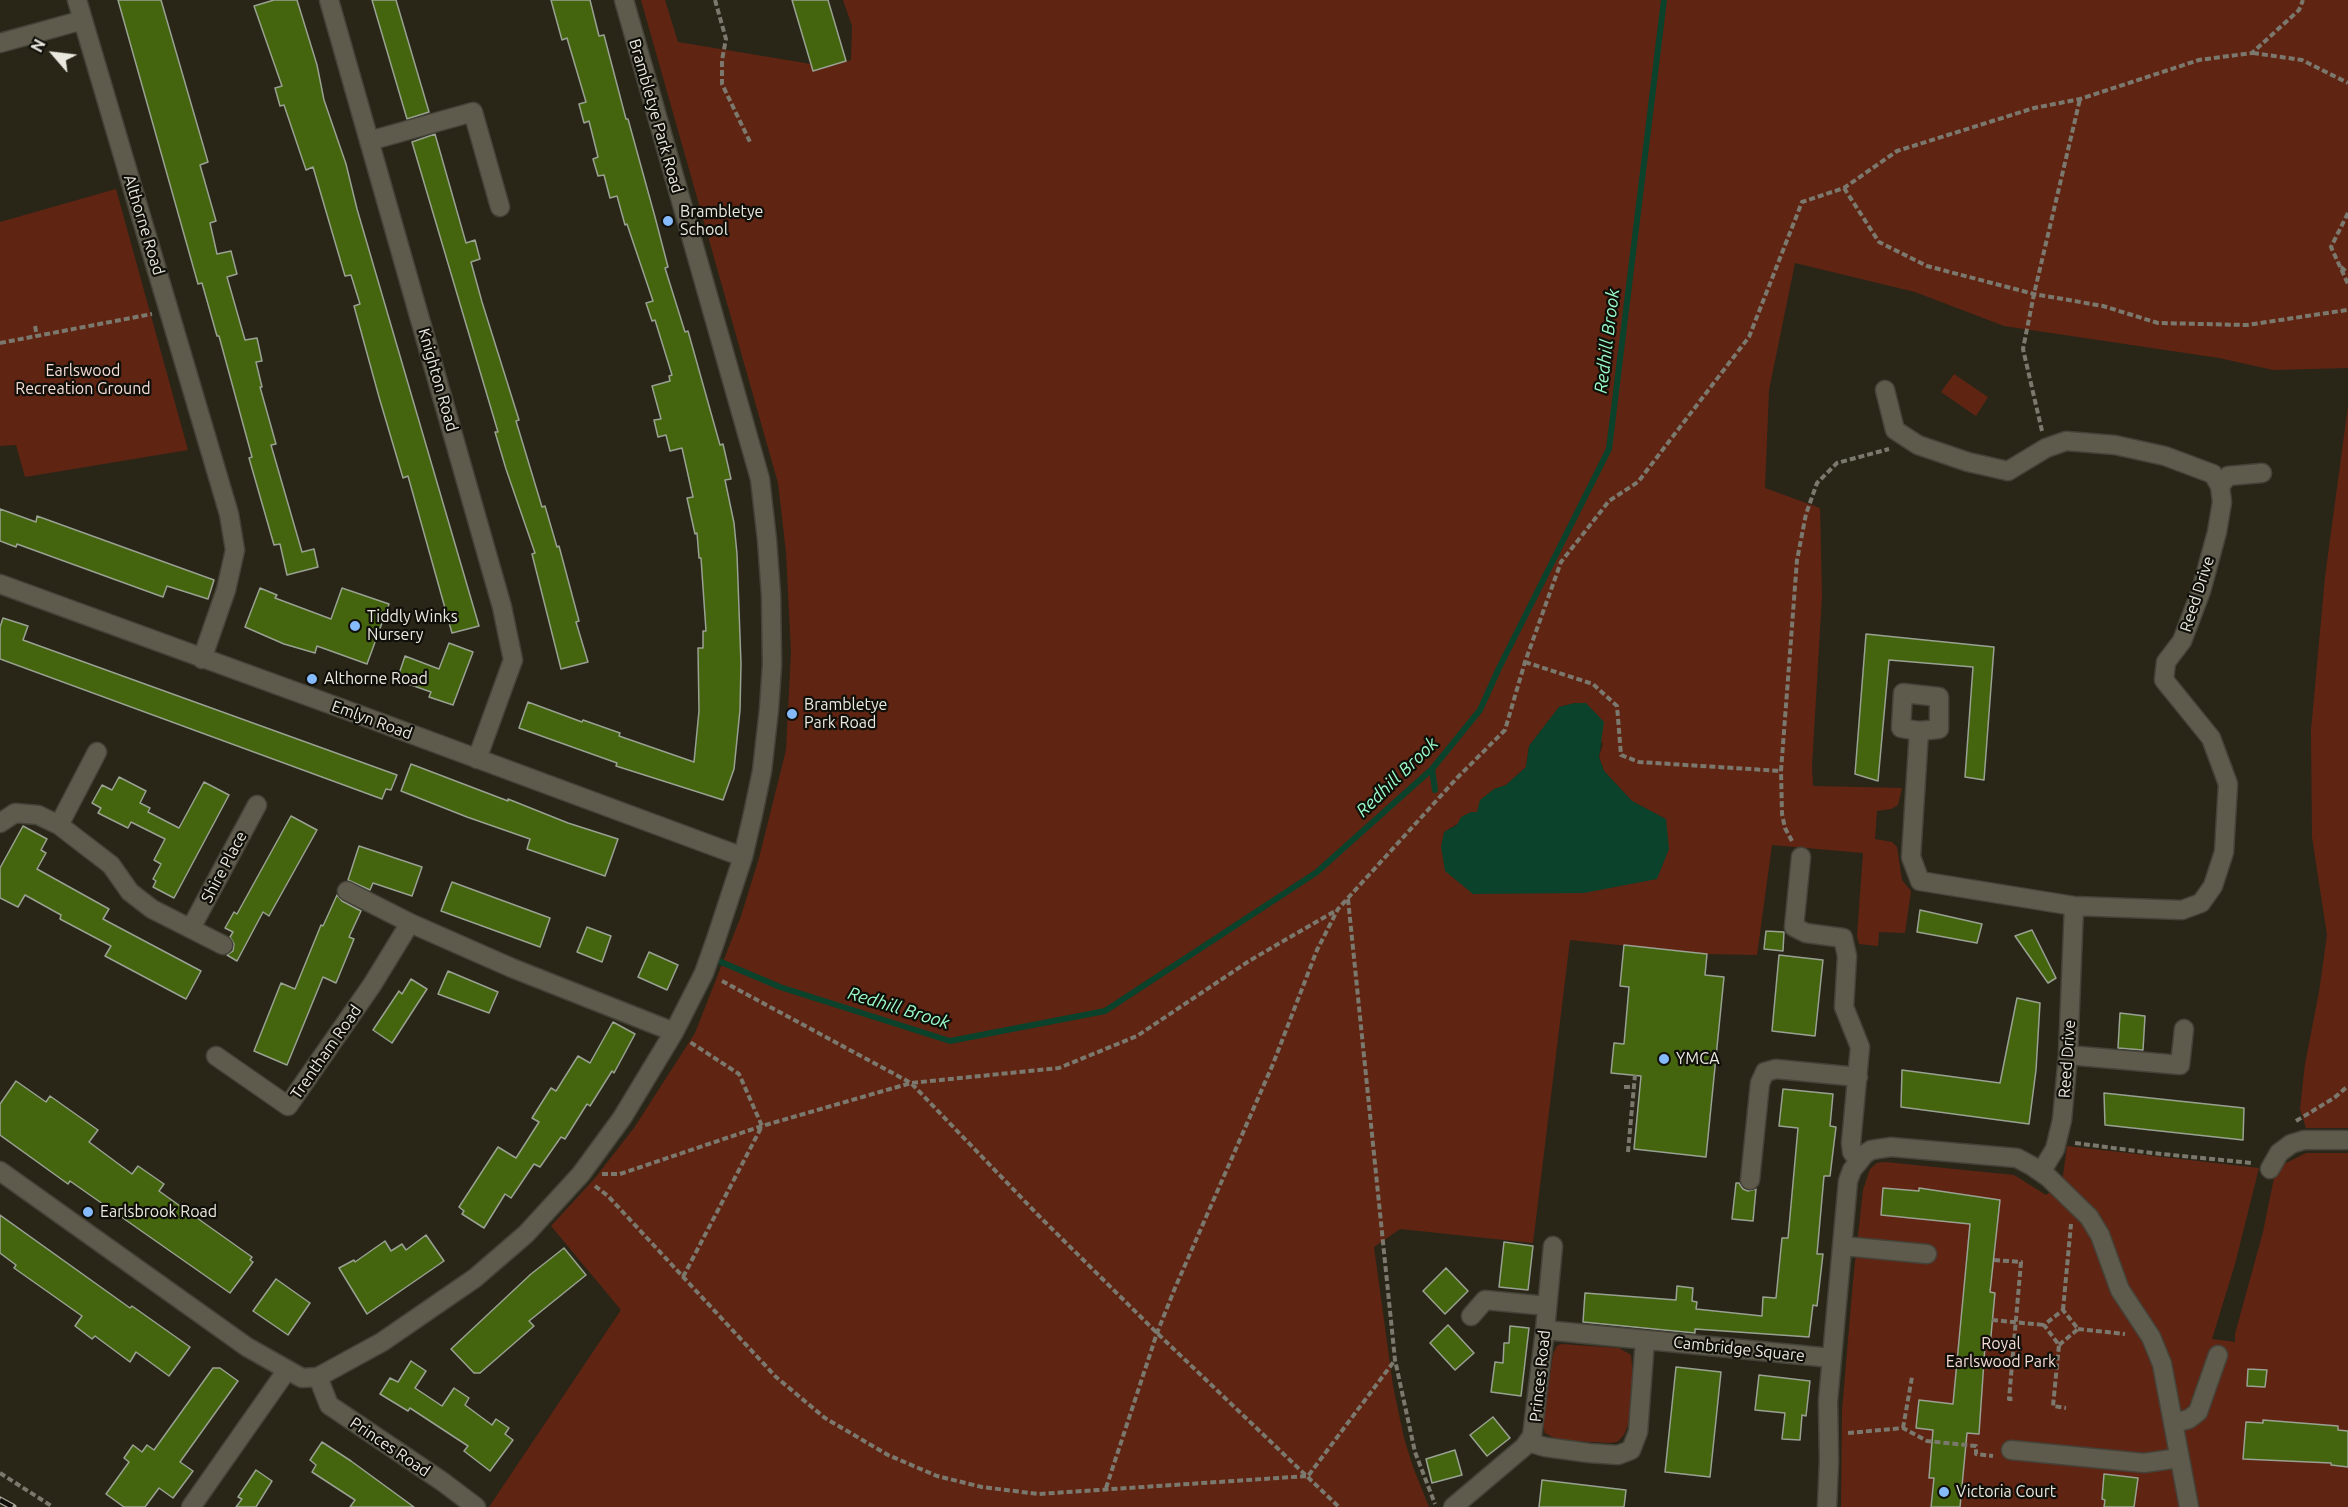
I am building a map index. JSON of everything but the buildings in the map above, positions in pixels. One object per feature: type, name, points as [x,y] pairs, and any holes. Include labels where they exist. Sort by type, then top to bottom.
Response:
[{"type":"street","name":"Althorne Road","points":[[77,0],[229,514],[235,550],[226,590],[202,658]]},
{"type":"street","name":"Knighton Road","points":[[329,0],[502,607],[513,660],[477,759]]},
{"type":"street","name":"Brambletye Park Road","points":[[318,1377],[382,1342],[475,1278],[526,1234],[581,1174],[622,1118],[674,1032],[704,973],[743,857],[762,771],[772,665],[768,551],[760,479],[624,0]]},
{"type":"street","points":[[0,43],[83,20]]},
{"type":"street","points":[[369,141],[473,112],[500,207]]},
{"type":"street","points":[[1885,390],[1895,430],[1918,445],[1968,462],[2008,471],[2046,448],[2067,441],[2115,445],[2165,456],[2198,466],[2213,474],[2220,486],[2228,476],[2262,473]]},
{"type":"street","name":"Reed Drive","points":[[1919,731],[1911,857],[1920,881],[2074,906],[2182,910],[2201,903],[2213,886],[2224,852],[2228,784],[2211,738],[2164,681],[2166,662],[2181,641],[2201,591],[2223,502],[2220,486]]},
{"type":"street","name":"Emlyn Road","points":[[0,584],[743,857]]},
{"type":"street","points":[[60,825],[97,752]]},
{"type":"street","name":"Shire Place","points":[[192,928],[257,805]]},
{"type":"street","points":[[0,823],[15,813],[38,815],[60,825],[111,864],[130,892],[152,909],[223,945]]},
{"type":"street","points":[[1801,858],[1794,927],[1806,933],[1844,938],[1848,960],[1844,1007],[1860,1042],[1851,1143],[1852,1152],[1858,1160]]},
{"type":"street","points":[[347,891],[410,923],[512,968],[674,1032]]},
{"type":"street","name":"Reed Drive","points":[[2041,1172],[2058,1140],[2062,1120],[2068,1055],[2074,906]]},
{"type":"street","name":"Trentham Road","points":[[216,1056],[288,1106],[372,985],[410,923]]},
{"type":"street","points":[[2068,1055],[2180,1065],[2184,1029]]},
{"type":"street","points":[[1750,1180],[1760,1083],[1765,1072],[1776,1069],[1858,1077]]},
{"type":"street","points":[[2270,1167],[2285,1148],[2297,1142],[2348,1140]]},
{"type":"street","points":[[1827,1507],[1828,1401],[1848,1181],[1858,1160],[1871,1150],[1891,1147],[2007,1156],[2025,1161],[2083,1209],[2100,1235],[2112,1272],[2124,1297],[2151,1336],[2162,1364],[2189,1507]]},
{"type":"street","points":[[0,1171],[247,1347],[302,1378],[318,1377]]},
{"type":"street","name":"Princes Road","points":[[1453,1507],[1528,1442],[1534,1429],[1553,1246]]},
{"type":"street","points":[[1842,1246],[1927,1254]]},
{"type":"street","points":[[1471,1316],[1485,1300],[1547,1306]]},
{"type":"street","name":"Cambridge Square","points":[[1545,1330],[1832,1358]]},
{"type":"street","points":[[1528,1442],[1545,1447],[1589,1453],[1623,1454],[1630,1450],[1638,1432],[1645,1340]]},
{"type":"street","points":[[2174,1423],[2189,1419],[2198,1412],[2218,1355]]},
{"type":"street","points":[[191,1507],[287,1370]]},
{"type":"street","name":"Princes Road","points":[[318,1377],[328,1405],[477,1507]]},
{"type":"street","points":[[2005,1453],[2144,1463],[2179,1458]]},
{"type":"path","points":[[715,0],[726,39],[722,60],[722,84],[750,142]]},
{"type":"path","points":[[2252,53],[2299,10],[2303,0]]},
{"type":"path","points":[[1106,1488],[1157,1333],[1175,1288],[1273,1064],[1317,950],[1338,909],[1457,778],[1505,730],[1525,662],[1561,562],[1609,501],[1638,482],[1749,337],[1802,202],[1844,188],[1896,151],[2034,108],[2080,99],[2199,60],[2252,53],[2302,60],[2348,83]]},
{"type":"path","points":[[2046,448],[2023,349],[2080,99]]},
{"type":"path","points":[[1844,188],[1879,242],[1927,266],[2034,294],[2103,306],[2158,322],[2247,325],[2347,310],[2348,308]]},
{"type":"path","points":[[2348,213],[2331,247],[2348,284]]},
{"type":"path","points":[[2340,267],[2348,273]]},
{"type":"path","points":[[0,343],[170,311]]},
{"type":"path","points":[[35,326],[37,336]]},
{"type":"path","points":[[1801,858],[1783,821],[1781,771],[1797,560],[1806,514],[1817,483],[1838,463],[1890,449],[1918,445]]},
{"type":"path","points":[[1525,662],[1593,684],[1617,706],[1622,755],[1639,762],[1781,771]]},
{"type":"path","points":[[1348,898],[1395,1360],[1415,1452],[1436,1507]]},
{"type":"path","points":[[581,1174],[620,1174],[762,1126],[911,1083],[1059,1068],[1137,1036],[1249,961],[1338,909]]},
{"type":"path","points":[[730,984],[911,1083],[1039,1216],[1157,1333],[1339,1507]]},
{"type":"path","points":[[674,1032],[739,1074],[762,1126]]},
{"type":"path","points":[[1628,1152],[1635,1075]]},
{"type":"path","points":[[1624,1087],[1634,1087]]},
{"type":"path","points":[[683,1277],[762,1126]]},
{"type":"path","points":[[2058,1140],[2270,1167]]},
{"type":"path","points":[[581,1174],[608,1196],[776,1377],[825,1418],[888,1455],[937,1476],[982,1487],[1038,1494],[1308,1476],[1395,1360]]},
{"type":"path","points":[[2044,1325],[2062,1310],[2070,1229],[2073,1221],[2083,1209]]},
{"type":"path","points":[[1994,1260],[2021,1262],[2009,1399],[2015,1399]]},
{"type":"path","points":[[2062,1310],[2078,1329],[2151,1336]]},
{"type":"path","points":[[1992,1320],[2044,1325],[2060,1345]]},
{"type":"path","points":[[2066,1408],[2054,1406],[2060,1345],[2078,1329]]},
{"type":"path","points":[[1903,1428],[1912,1377]]},
{"type":"path","points":[[1829,1434],[1903,1428],[1927,1441],[1976,1446],[1976,1454],[2005,1453]]},
{"type":"path","points":[[0,1473],[53,1507]]},
{"type":"green space","points":[[641,0],[665,0],[678,42],[811,64],[813,71],[851,60],[852,26],[843,0],[2348,0],[2348,368],[2273,370],[2219,358],[2004,326],[1915,292],[1795,263],[1769,390],[1765,488],[1820,508],[1822,596],[1812,766],[1813,786],[1902,788],[1898,805],[1891,809],[1877,811],[1875,839],[1892,842],[1897,847],[1902,880],[1911,891],[1905,933],[1879,932],[1878,946],[1859,944],[1857,936],[1863,853],[1772,845],[1757,955],[1707,954],[1570,940],[1533,1243],[1400,1229],[1374,1247],[1393,1386],[1404,1438],[1429,1507],[489,1507],[621,1310],[551,1226],[595,1178],[634,1128],[695,1033],[741,916],[759,858],[786,750],[791,652],[786,552],[778,483]],"holes":[[[1575,703],[1603,744],[1599,757],[1604,771],[1632,801],[1665,819],[1444,835],[1444,832],[1477,812],[1494,789],[1506,785],[1526,767],[1529,746],[1559,707]]]},
{"type":"green space","name":"Earlswood Recreation Ground","points":[[116,189],[188,450],[25,477],[16,445],[0,446],[0,222]]},
{"type":"green space","points":[[1954,374],[1988,397],[1976,416],[1941,392]]},
{"type":"green space","points":[[2348,406],[2348,1128],[2306,1128],[2300,1109],[2305,1064],[2327,935],[2312,837],[2311,730],[2325,577]]},
{"type":"green space","name":"Royal Earlswood Park","points":[[2067,1146],[2259,1168],[2235,1264],[2212,1339],[2235,1342],[2235,1334],[2263,1232],[2276,1168],[2306,1153],[2348,1153],[2348,1507],[1841,1507],[1842,1411],[1853,1281],[1863,1190],[1870,1169],[1877,1163],[1885,1162],[2014,1175],[2046,1195],[2062,1183]]},
{"type":"green space","points":[[1561,1344],[1619,1348],[1631,1355],[1633,1376],[1629,1422],[1624,1435],[1617,1442],[1558,1440],[1545,1433],[1543,1426],[1553,1354],[1557,1346]]},
{"type":"shaded area","points":[[1586,703],[1604,722],[1599,757],[1604,771],[1632,801],[1666,819],[1669,849],[1657,879],[1584,893],[1473,894],[1445,871],[1441,847],[1444,832],[1457,825],[1461,817],[1477,812],[1480,800],[1494,789],[1506,785],[1526,767],[1529,746],[1559,707]]},
{"type":"waterway","name":"Redhill Brook","points":[[721,962],[780,987],[950,1041],[1105,1011],[1317,872],[1432,769],[1480,710],[1609,449],[1664,0]]},
{"type":"waterway","points":[[1432,769],[1435,790]]},
{"type":"railway","points":[[0,1500],[13,1507]]},
{"type":"place","name":"Brambletye School","points":[[668,221]]},
{"type":"place","name":"Tiddly Winks Nursery","points":[[355,626]]},
{"type":"place","name":"Althorne Road","points":[[312,679]]},
{"type":"place","name":"Brambletye Park Road","points":[[792,714]]},
{"type":"place","name":"YMCA","points":[[1664,1059]]},
{"type":"place","name":"Earlsbrook Road","points":[[88,1212]]},
{"type":"place","name":"Victoria Court","points":[[1944,1492]]}]
